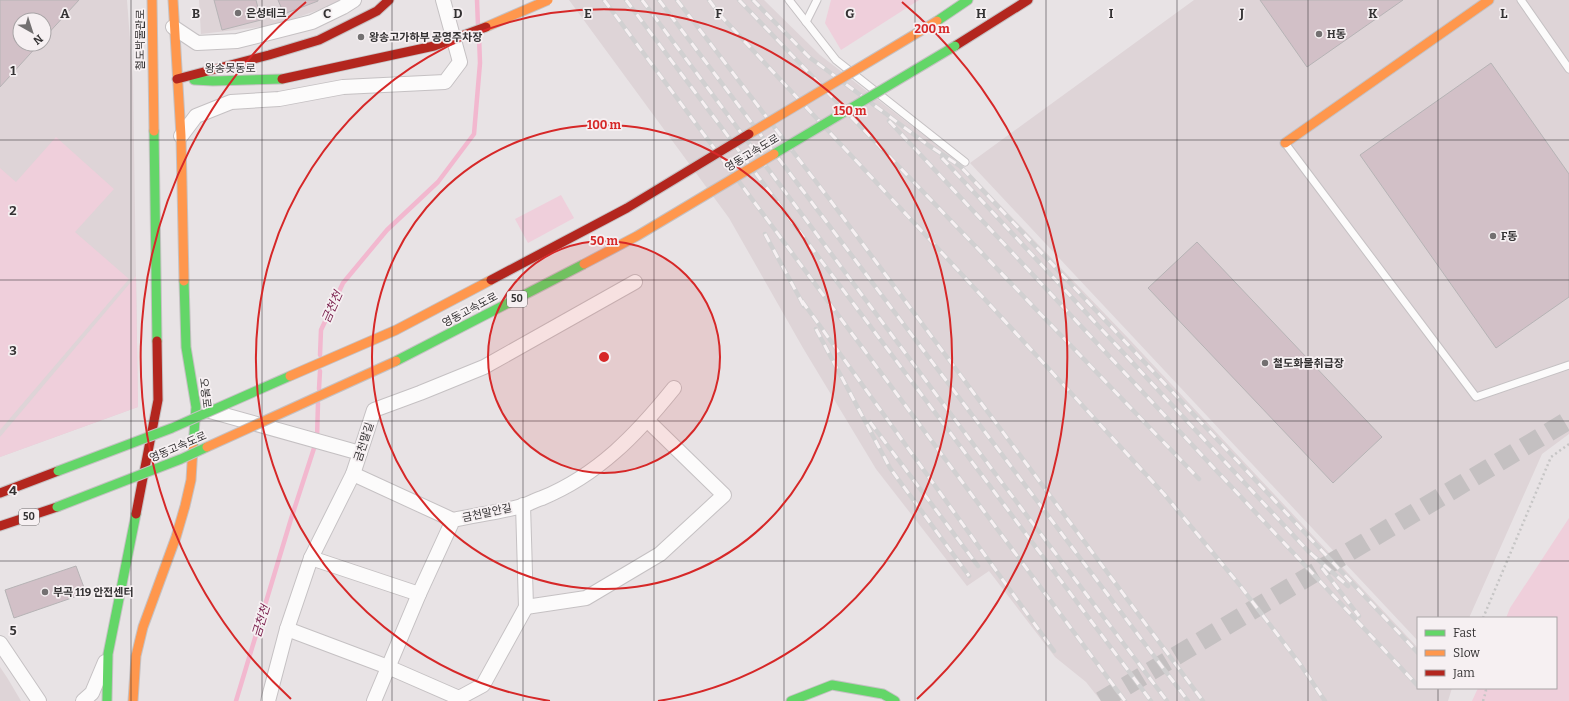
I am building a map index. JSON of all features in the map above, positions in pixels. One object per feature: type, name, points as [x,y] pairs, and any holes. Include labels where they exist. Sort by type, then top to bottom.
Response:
[{"type":"main road","name":"철도박물관로","points":[[152,0],[152,80]]},
{"type":"main road","points":[[173,0],[173,27],[177,79]]},
{"type":"main road","name":"왕송못동로","points":[[177,79],[269,55],[319,40],[377,12],[390,0]]},
{"type":"main road","name":"왕송못동로","points":[[152,80],[282,80],[434,46],[495,24],[548,0]]},
{"type":"main road","name":"영동고속도로","points":[[0,493],[172,428],[396,330],[627,208],[936,21],[968,0]]},
{"type":"main road","name":"영동고속도로","points":[[0,526],[58,507],[181,459],[410,356],[637,236],[955,46],[1028,0]]},
{"type":"main road","points":[[1285,143],[1489,0]]},
{"type":"main road","name":"오봉로","points":[[133,701],[136,656],[143,627],[176,536],[191,480],[196,407],[186,347],[181,136],[177,79]]},
{"type":"main road","points":[[107,701],[108,654],[158,400],[152,80]]},
{"type":"main road","points":[[791,701],[832,685],[883,694],[895,701]]},
{"type":"street","points":[[181,136],[196,116],[231,102],[279,99],[343,87],[445,82],[460,62],[443,0]]},
{"type":"street","points":[[173,27],[197,43],[237,41],[312,22],[346,2]]},
{"type":"street","name":"금천말길","points":[[268,701],[287,629],[312,558],[353,474],[374,410],[484,367],[635,282]]},
{"type":"street","name":"금천말안길","points":[[374,701],[419,594],[453,520],[523,506],[561,490],[590,472],[620,448],[648,420],[674,388]]},
{"type":"street","points":[[196,407],[360,453]]},
{"type":"street","points":[[526,607],[586,598],[660,554],[724,495],[648,420]]},
{"type":"street","points":[[353,474],[453,520]]},
{"type":"street","points":[[287,629],[388,667],[460,698],[483,685],[526,607],[523,506]]},
{"type":"street","points":[[312,558],[419,594]]},
{"type":"street","points":[[0,643],[4,656],[40,701]]},
{"type":"street","points":[[84,701],[92,693],[108,654]]},
{"type":"lane","points":[[789,0],[836,60],[965,162]]},
{"type":"lane","points":[[806,22],[817,0]]},
{"type":"lane","points":[[1521,0],[1569,69]]},
{"type":"lane","points":[[1285,143],[1476,397],[1569,365]]},
{"type":"path","points":[[1483,617],[1551,457],[1569,444]]},
{"type":"path","points":[[1483,701],[1485,689]]},
{"type":"shaded area","points":[[0,0],[127,0],[133,81],[138,407],[0,457]]},
{"type":"shaded area","points":[[199,0],[340,0],[335,4],[276,25],[201,34]]},
{"type":"shaded area","points":[[569,0],[764,0],[820,55],[961,164],[1129,339],[1417,647],[1417,689],[1452,689],[1448,701],[1101,701],[1086,682],[1055,657],[989,571],[967,586],[876,469],[803,348],[729,218]]},
{"type":"shaded area","points":[[831,0],[919,0],[841,50],[825,23]]},
{"type":"shaded area","points":[[1194,0],[1569,0],[1569,434],[1542,454],[1469,617],[1417,617],[1417,640],[970,163]]},
{"type":"shaded area","points":[[56,137],[114,189],[75,232],[129,279],[0,430],[0,168],[16,182]]},
{"type":"shaded area","points":[[561,195],[574,218],[528,243],[515,219]]},
{"type":"shaded area","points":[[136,276],[138,407],[0,457],[0,437]]},
{"type":"shaded area","points":[[1569,518],[1569,701],[1472,701],[1478,689],[1557,689],[1557,617],[1506,617],[1510,608]]},
{"type":"shaded area","points":[[0,667],[8,679],[21,701],[0,701]]},
{"type":"building","points":[[0,0],[79,0],[52,29],[52,12],[12,12],[12,52],[32,52],[0,87]]},
{"type":"building","name":"은성테크","points":[[214,0],[256,0],[261,20],[222,30]]},
{"type":"building","points":[[278,0],[318,0],[318,1],[284,14]]},
{"type":"building","name":"H동","points":[[1260,0],[1403,0],[1307,67]]},
{"type":"building","name":"F동","points":[[1491,63],[1569,174],[1569,297],[1496,348],[1360,155]]},
{"type":"building","name":"철도화물취급장","points":[[1197,242],[1382,437],[1333,483],[1148,288]]},
{"type":"building","name":"부곡 119 안전센터","points":[[76,566],[86,593],[14,618],[5,590]]},
{"type":"waterway","name":"금천천","points":[[477,0],[478,26]]},
{"type":"waterway","name":"금천천","points":[[320,355],[321,330],[343,283],[387,230],[438,182],[474,134],[480,63],[479,36]]},
{"type":"waterway","name":"금천천","points":[[319,389],[320,371]]},
{"type":"waterway","name":"금천천","points":[[236,701],[291,519],[317,439],[318,403]]},
{"type":"tunnel","points":[[1101,701],[1569,420]]},
{"type":"railway","points":[[604,0],[1125,701]]},
{"type":"railway","points":[[626,0],[1151,701]]},
{"type":"railway","points":[[642,0],[1167,701]]},
{"type":"railway","points":[[659,0],[1188,701]]},
{"type":"railway","points":[[677,0],[830,200],[1203,701]]},
{"type":"railway","points":[[709,0],[720,15],[1164,494],[1238,583],[1300,664],[1325,701]]},
{"type":"railway","points":[[739,0],[1199,479]]},
{"type":"railway","points":[[753,0],[809,57],[928,145],[960,166],[1417,652]]},
{"type":"railway","points":[[889,121],[1417,685]]},
{"type":"railway","points":[[942,158],[1308,551],[1348,586]]},
{"type":"railway","points":[[765,234],[804,306]]},
{"type":"railway","points":[[802,301],[1054,651]]},
{"type":"railway","points":[[816,329],[890,468],[969,576]]},
{"type":"railway","points":[[870,422],[978,566]]},
{"type":"railway","points":[[1322,568],[1359,616]]},
{"type":"traffic: fast","points":[[937,21],[968,0]]},
{"type":"traffic: fast","points":[[774,154],[955,46]]},
{"type":"traffic: fast","points":[[194,80],[213,81],[282,79]]},
{"type":"traffic: fast","points":[[154,131],[157,341]]},
{"type":"traffic: fast","points":[[396,361],[584,264]]},
{"type":"traffic: fast","points":[[184,281],[186,347],[196,407],[193,447]]},
{"type":"traffic: fast","points":[[58,471],[172,428],[290,376]]},
{"type":"traffic: fast","points":[[57,507],[181,459],[207,447]]},
{"type":"traffic: fast","points":[[107,701],[108,654],[136,514]]},
{"type":"traffic: fast","points":[[791,701],[832,685],[883,694],[895,701]]},
{"type":"traffic: slow","points":[[152,0],[154,131]]},
{"type":"traffic: slow","points":[[173,0],[181,136],[184,281]]},
{"type":"traffic: slow","points":[[486,27],[548,0]]},
{"type":"traffic: slow","points":[[1285,143],[1489,0]]},
{"type":"traffic: slow","points":[[749,134],[937,21]]},
{"type":"traffic: slow","points":[[584,264],[637,236],[774,154]]},
{"type":"traffic: slow","points":[[290,376],[396,330],[491,280]]},
{"type":"traffic: slow","points":[[207,447],[396,361]]},
{"type":"traffic: slow","points":[[133,701],[136,656],[143,627],[176,537],[185,506],[191,480],[193,447]]},
{"type":"traffic: jam","points":[[177,79],[269,55],[319,40],[377,11],[389,0]]},
{"type":"traffic: jam","points":[[955,46],[1028,0]]},
{"type":"traffic: jam","points":[[282,79],[434,46],[486,27]]},
{"type":"traffic: jam","points":[[491,280],[627,208],[749,134]]},
{"type":"traffic: jam","points":[[136,514],[158,400],[157,341]]},
{"type":"traffic: jam","points":[[0,493],[58,471]]},
{"type":"traffic: jam","points":[[0,526],[57,507]]},
{"type":"place","name":"은성테크","points":[[238,13]]},
{"type":"place","name":"H동","points":[[1319,34]]},
{"type":"place","name":"왕송고가하부 공영주차장","points":[[361,37]]},
{"type":"place","name":"F동","points":[[1493,236]]},
{"type":"place","name":"철도화물취급장","points":[[1265,363]]},
{"type":"place","name":"부곡 119 안전센터","points":[[45,592]]}]
